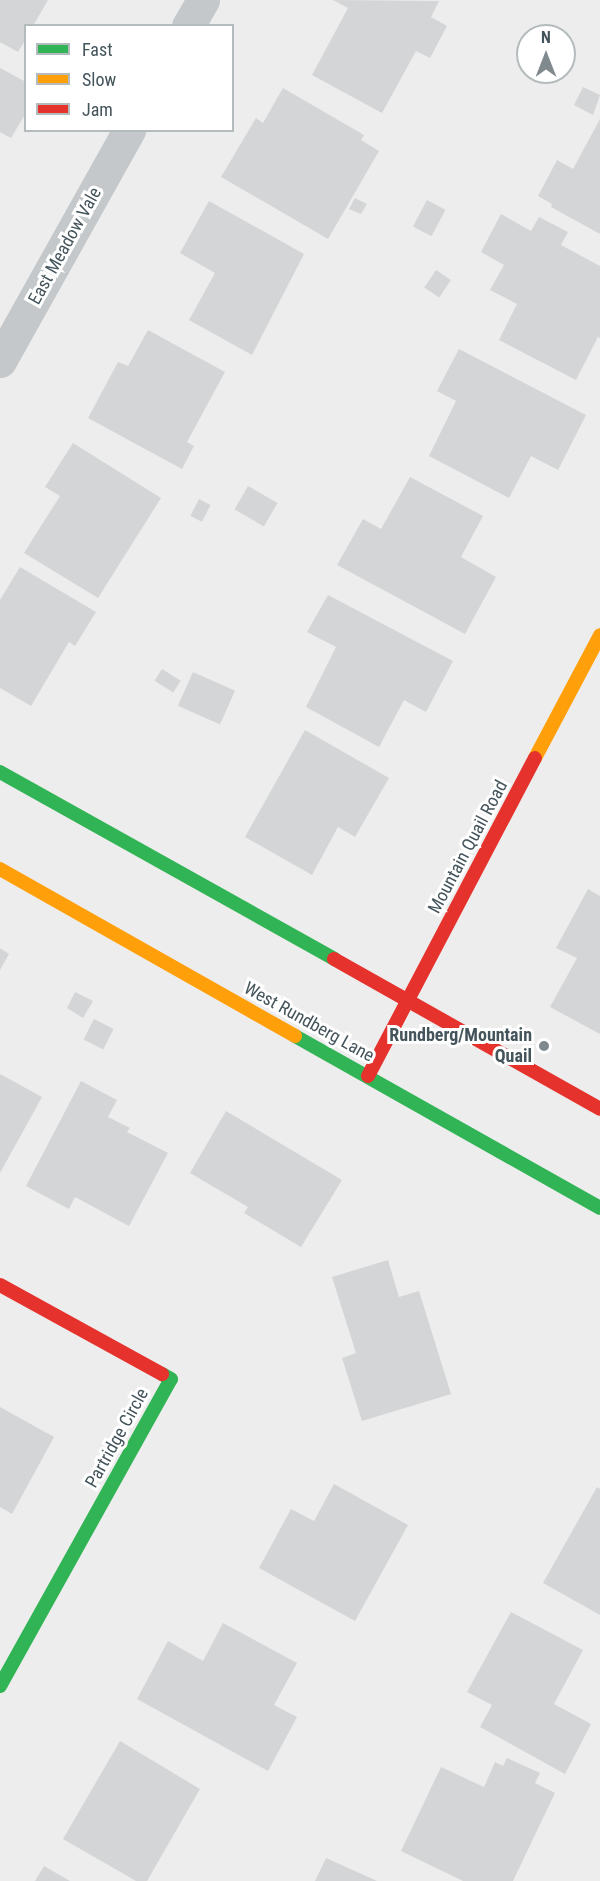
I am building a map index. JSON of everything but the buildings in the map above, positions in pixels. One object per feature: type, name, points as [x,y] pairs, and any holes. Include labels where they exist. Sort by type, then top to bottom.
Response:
[{"type":"main road","name":"Mountain Quail Road","points":[[368,1076],[600,635]]},
{"type":"main road","points":[[0,772],[600,1109]]},
{"type":"main road","name":"West Rundberg Lane","points":[[0,869],[600,1208]]},
{"type":"main road","name":"Partridge Circle","points":[[0,1285],[171,1379],[0,1686]]},
{"type":"street","points":[[189,24],[203,0]]},
{"type":"street","name":"East Meadow Vale","points":[[0,361],[128,132]]},
{"type":"traffic: fast","points":[[0,772],[334,959]]},
{"type":"traffic: fast","points":[[295,1036],[600,1208]]},
{"type":"traffic: fast","points":[[0,1686],[171,1379],[162,1374]]},
{"type":"traffic: slow","points":[[535,758],[600,635]]},
{"type":"traffic: slow","points":[[0,869],[295,1036]]},
{"type":"traffic: jam","points":[[368,1076],[535,758]]},
{"type":"traffic: jam","points":[[334,959],[600,1109]]},
{"type":"traffic: jam","points":[[0,1285],[162,1374]]},
{"type":"place","name":"Rundberg/Mountain Quail","points":[[544,1046]]}]
